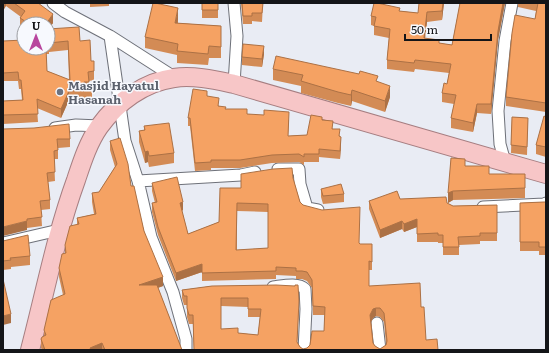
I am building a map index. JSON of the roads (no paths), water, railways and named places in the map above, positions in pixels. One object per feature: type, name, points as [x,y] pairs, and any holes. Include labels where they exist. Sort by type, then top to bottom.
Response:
[{"type":"highway","points":[[30,350],[59,230],[90,142],[100,126],[120,103],[150,84],[174,78],[197,78],[234,84],[546,174]]},
{"type":"street","points":[[53,3],[110,36],[174,78]]},
{"type":"street","points":[[234,3],[237,36],[234,84]]},
{"type":"street","points":[[504,162],[500,144],[498,111],[512,3]]},
{"type":"street","points":[[110,36],[125,141],[138,181],[151,237],[173,292],[186,339],[186,350]]},
{"type":"street","points":[[45,129],[76,125],[100,126]]},
{"type":"street","points":[[138,181],[241,175],[272,170],[298,169],[300,184],[307,208],[328,211]]},
{"type":"street","points":[[474,207],[546,203]]},
{"type":"street","points":[[3,243],[59,230]]},
{"type":"street","points":[[265,287],[290,285],[302,286],[305,289],[306,309],[304,350]]},
{"type":"street","points":[[173,292],[185,290]]},
{"type":"street","points":[[377,323],[380,350]]},
{"type":"place","name":"Masjid Hayatul Hasanah","points":[[60,92]]}]
